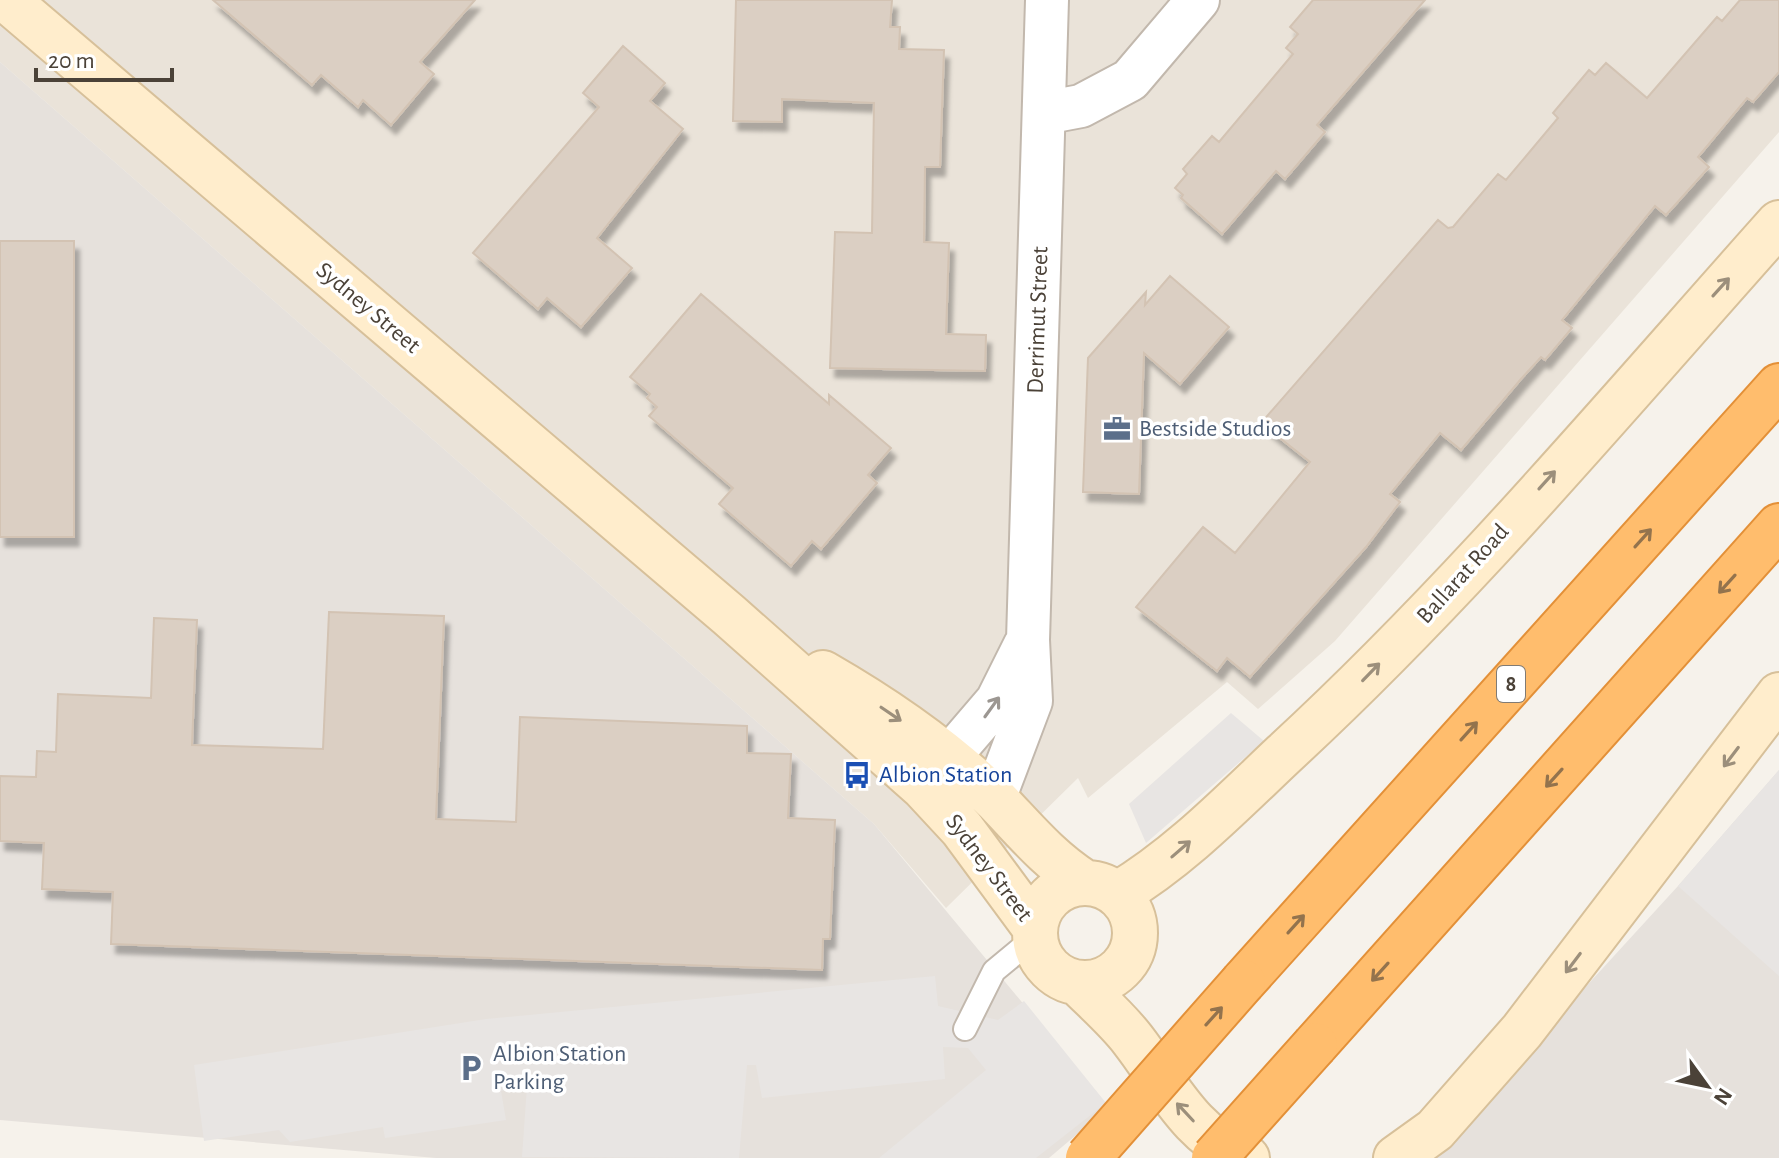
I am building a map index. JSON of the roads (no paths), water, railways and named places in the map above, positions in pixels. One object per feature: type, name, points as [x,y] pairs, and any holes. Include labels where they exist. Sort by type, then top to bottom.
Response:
[{"type":"highway","name":"8","points":[[1088,1158],[1779,386]]},
{"type":"highway","points":[[1214,1158],[1779,526]]},
{"type":"street","name":"Sydney Street","points":[[7,0],[729,615],[936,773],[994,799],[1056,864],[1101,888]]},
{"type":"street","name":"Derrimut Street","points":[[994,799],[1031,701],[1028,640],[1047,0]]},
{"type":"street","points":[[1044,113],[1081,106],[1130,80],[1198,0]]},
{"type":"street","name":"Ballarat Road","points":[[1101,888],[1179,852],[1365,678],[1779,223]]},
{"type":"street","name":"Derrimut Street","points":[[936,773],[997,701],[1028,640]]},
{"type":"street","points":[[1396,1158],[1435,1130],[1522,1031],[1779,695]]},
{"type":"street","name":"Sydney Street","points":[[936,773],[962,829],[1035,933]]},
{"type":"street","points":[[1078,983],[1106,978],[1128,960],[1136,932],[1127,905],[1101,888],[1069,884],[1045,901],[1035,933],[1038,950],[1053,972],[1078,983],[1133,1039],[1185,1114],[1208,1134],[1247,1158]]},
{"type":"lane","points":[[965,1029],[994,971],[1035,933]]},
{"type":"place","name":"Bestside Studios","points":[[1117,429]]},
{"type":"place","name":"Albion Station","points":[[857,775]]},
{"type":"place","name":"Albion Station Parking","points":[[471,1068]]}]
